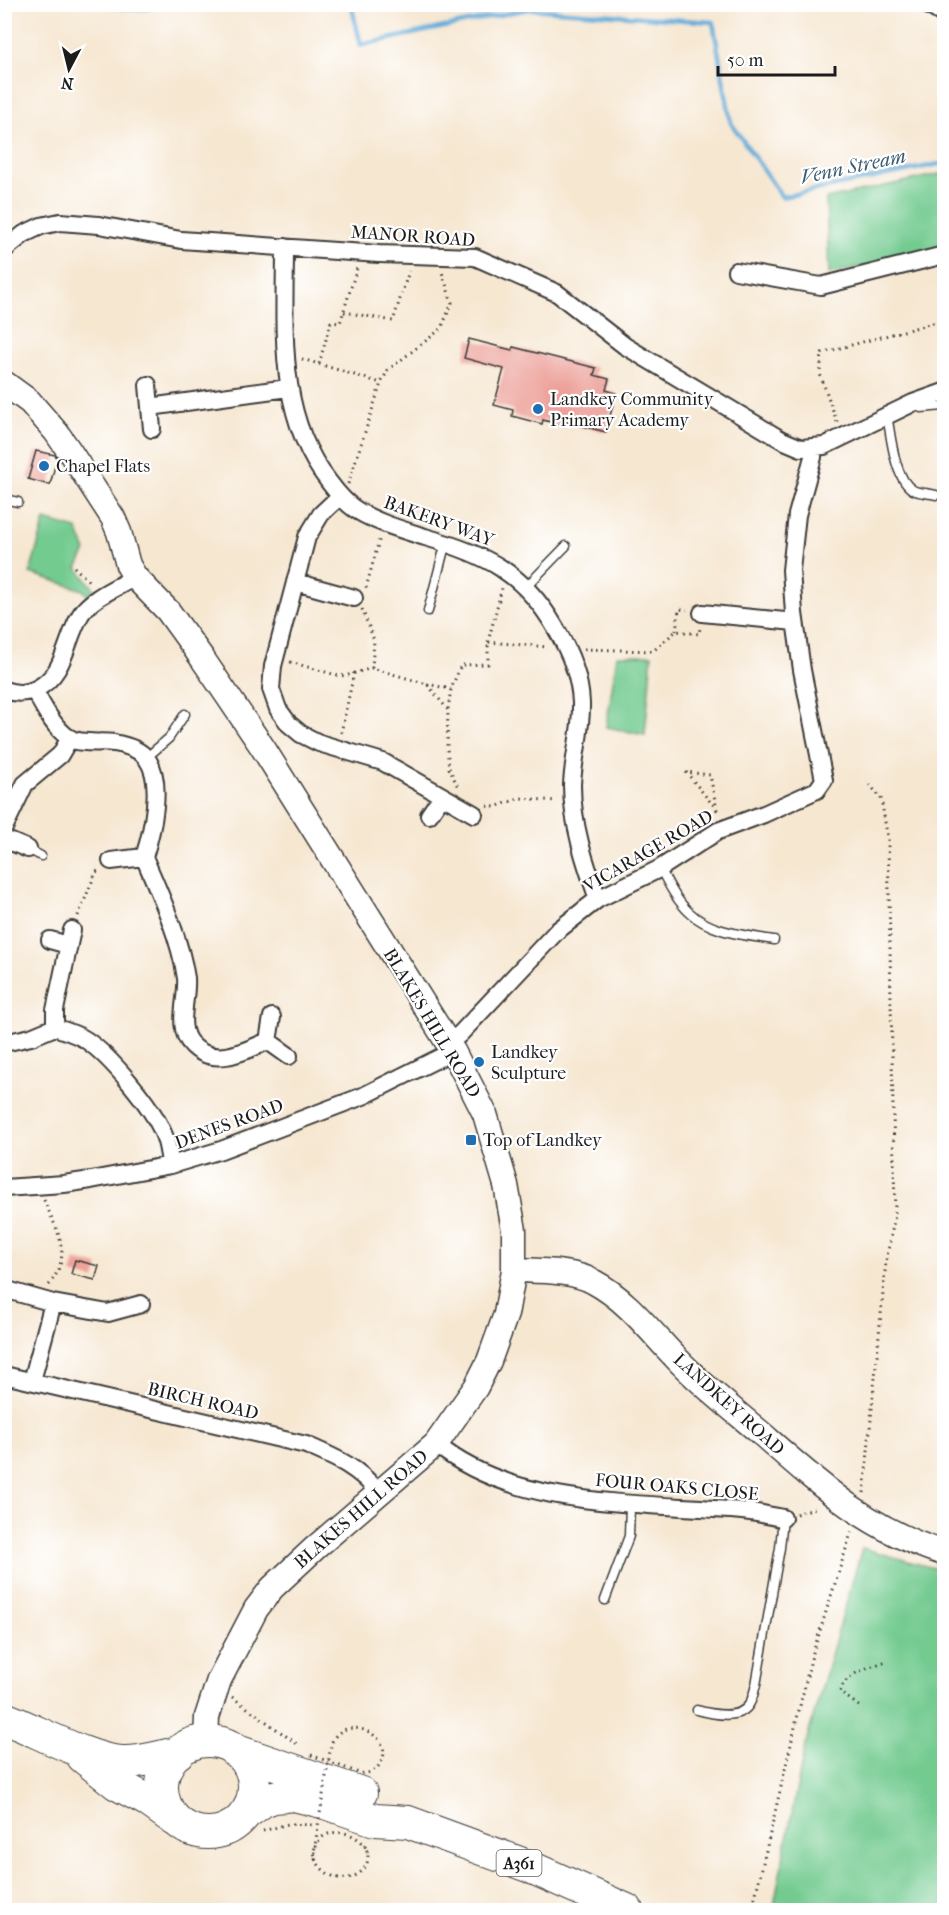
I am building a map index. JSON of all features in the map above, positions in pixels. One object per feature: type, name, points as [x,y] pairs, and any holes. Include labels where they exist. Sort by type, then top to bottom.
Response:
[{"type":"highway","name":"A361","points":[[4,1718],[68,1746],[112,1761],[122,1762],[206,1748],[318,1777],[389,1804],[408,1822]]},
{"type":"highway","name":"A361","points":[[68,1746],[117,1784],[147,1800],[181,1824]]},
{"type":"highway","points":[[206,1748],[248,1766],[252,1775],[253,1795],[238,1828],[200,1833],[181,1824],[167,1809],[162,1790],[165,1770],[206,1748]]},
{"type":"highway","name":"A361","points":[[238,1828],[263,1801],[274,1797],[294,1795],[375,1820],[408,1822],[528,1866],[627,1911]]},
{"type":"street","points":[[926,4],[945,15]]},
{"type":"street","name":"MANOR ROAD","points":[[4,250],[24,234],[41,226],[60,222],[99,225],[181,240],[475,257],[557,293],[625,346],[782,440],[801,448],[813,447]]},
{"type":"street","name":"BAKERY WAY","points":[[285,247],[288,388],[298,429],[309,453],[341,498],[357,511],[386,524],[446,542],[492,561],[526,587],[562,624],[567,648],[573,659],[581,703],[572,784],[573,804],[579,839],[598,899]]},
{"type":"street","points":[[736,271],[821,286],[945,255]]},
{"type":"street","name":"BLAKES HILL ROAD","points":[[4,383],[30,402],[70,452],[113,518],[128,565],[135,577],[168,611],[263,748],[450,1047],[485,1114],[501,1166],[514,1230],[514,1270],[506,1314],[489,1361],[476,1387],[436,1444],[272,1588],[256,1609],[215,1688],[207,1717],[206,1748]]},
{"type":"street","points":[[148,385],[152,429]]},
{"type":"street","points":[[150,407],[288,388]]},
{"type":"street","points":[[813,447],[824,446],[913,403],[945,392]]},
{"type":"street","name":"VICARAGE ROAD","points":[[450,1047],[557,932],[598,899],[660,868],[718,831],[764,814],[817,790],[824,780],[795,622],[791,570],[797,514],[813,457],[813,447]]},
{"type":"street","points":[[341,498],[321,514],[307,537],[270,680],[278,709],[289,724],[301,734],[383,762],[442,796],[477,809]]},
{"type":"street","points":[[4,690],[24,693],[34,690],[55,675],[81,614],[90,604],[135,577]]},
{"type":"street","points":[[295,582],[360,598]]},
{"type":"street","points":[[702,613],[795,622]]},
{"type":"street","points":[[34,690],[49,716],[70,738],[123,745],[146,758],[152,768],[155,811],[144,857],[163,902],[186,979],[183,1030],[192,1045],[218,1057],[235,1055],[268,1041]]},
{"type":"street","points":[[4,828],[25,784],[60,755],[70,738]]},
{"type":"street","points":[[429,815],[442,796]]},
{"type":"street","points":[[4,839],[34,852]]},
{"type":"street","points":[[111,861],[144,857]]},
{"type":"street","points":[[50,939],[70,937],[55,1010],[55,1027]]},
{"type":"street","points":[[268,1041],[272,1017]]},
{"type":"street","points":[[4,1043],[31,1037],[55,1027],[83,1038],[101,1051],[146,1104],[164,1133],[171,1165]]},
{"type":"street","points":[[268,1041],[289,1056]]},
{"type":"street","name":"DENES ROAD","points":[[4,1188],[91,1180],[171,1165],[221,1150],[363,1096],[450,1047]]},
{"type":"street","name":"LANDKEY ROAD","points":[[514,1270],[570,1275],[592,1280],[609,1292],[697,1378],[848,1506],[899,1537],[945,1553]]},
{"type":"street","points":[[4,1289],[48,1302],[108,1313],[141,1304]]},
{"type":"street","points":[[32,1381],[48,1302]]},
{"type":"street","name":"BIRCH ROAD","points":[[4,1375],[306,1445],[339,1459],[356,1470],[379,1493]]},
{"type":"street","name":"FOUR OAKS CLOSE","points":[[436,1444],[473,1470],[512,1485],[630,1505],[745,1511],[783,1518]]},
{"type":"lane","points":[[913,403],[921,408],[945,406]]},
{"type":"lane","points":[[887,415],[899,472],[904,481],[913,490],[936,495]]},
{"type":"lane","points":[[4,499],[18,502]]},
{"type":"lane","points":[[428,611],[446,542]]},
{"type":"lane","points":[[526,587],[566,546]]},
{"type":"lane","points":[[146,758],[168,738],[185,714]]},
{"type":"lane","points":[[660,868],[678,899],[689,912],[699,919],[724,930],[774,940]]},
{"type":"lane","points":[[605,1600],[629,1536],[630,1505]]},
{"type":"lane","points":[[697,1710],[717,1715],[739,1713],[750,1705],[756,1685],[780,1548],[783,1518]]},
{"type":"path","points":[[319,364],[331,322],[340,323],[363,252]]},
{"type":"path","points":[[344,312],[393,321],[414,255]]},
{"type":"path","points":[[341,498],[381,383],[388,370],[441,330],[452,303],[438,256]]},
{"type":"path","points":[[842,436],[820,374],[822,353],[945,320]]},
{"type":"path","points":[[287,356],[381,383]]},
{"type":"path","points":[[372,668],[374,640],[362,612],[360,598],[386,524]]},
{"type":"path","points":[[74,567],[91,583],[97,580]]},
{"type":"path","points":[[459,790],[449,768],[447,748],[451,689],[461,665],[488,664],[488,642],[506,571]]},
{"type":"path","points":[[488,642],[653,651],[676,631],[679,609],[702,613],[699,634],[676,631]]},
{"type":"path","points":[[275,658],[340,676],[372,668],[451,689]]},
{"type":"path","points":[[338,748],[354,673]]},
{"type":"path","points":[[427,684],[448,710]]},
{"type":"path","points":[[717,810],[710,775],[686,772],[730,826]]},
{"type":"path","points":[[783,1518],[863,1503],[886,1261],[895,1215],[888,840],[881,798],[870,785]]},
{"type":"path","points":[[477,809],[495,807],[520,798],[538,798],[573,804]]},
{"type":"path","points":[[70,937],[83,927],[78,916],[96,872],[109,866],[111,861]]},
{"type":"path","points":[[41,1186],[43,1198],[59,1233],[63,1249],[57,1274],[45,1290],[48,1302]]},
{"type":"path","points":[[752,1911],[848,1506]]},
{"type":"path","points":[[859,1706],[840,1692],[842,1685],[857,1673],[887,1661]]},
{"type":"path","points":[[239,1700],[302,1748]]},
{"type":"path","points":[[310,1755],[320,1758],[330,1762],[340,1766],[359,1773],[366,1773],[381,1764],[383,1745],[376,1735],[351,1727],[339,1732],[333,1740],[329,1756],[327,1768],[326,1780],[314,1852],[315,1859],[322,1870],[335,1876]]},
{"type":"path","points":[[238,1828],[296,1823],[321,1828]]},
{"type":"path","points":[[329,1830],[337,1832],[363,1842],[368,1857],[365,1868],[357,1876],[344,1879],[335,1876],[321,1870],[315,1859],[315,1846],[323,1836],[337,1832]]},
{"type":"path","points":[[363,1842],[368,1852],[365,1868]]},
{"type":"green space","points":[[944,173],[944,249],[829,274],[826,199]]},
{"type":"green space","points":[[45,520],[77,529],[86,551],[77,568],[95,590],[87,595],[83,590],[30,573]]},
{"type":"green space","points":[[617,655],[652,655],[645,735],[606,727]]},
{"type":"green space","points":[[862,1548],[944,1571],[944,1910],[773,1910],[805,1746]]},
{"type":"building","points":[[469,339],[512,350],[513,347],[596,368],[594,375],[609,379],[606,390],[616,393],[606,432],[566,422],[565,426],[543,420],[542,424],[512,416],[513,410],[494,405],[504,369],[464,358]]},
{"type":"building","name":"Chapel Flats","points":[[36,451],[55,455],[57,458],[50,485],[28,479]]},
{"type":"building","points":[[75,1260],[99,1266],[95,1280],[71,1274]]},
{"type":"waterway","name":"Venn Stream","points":[[110,4],[116,7],[138,9],[165,4]]},
{"type":"waterway","name":"Venn Stream","points":[[351,4],[361,45],[528,9],[713,22],[731,123],[782,197],[944,163]]},
{"type":"place","name":"Landkey Community Primary Academy","points":[[538,409]]},
{"type":"place","name":"Chapel Flats","points":[[44,466]]},
{"type":"place","name":"Landkey Sculpture","points":[[479,1062]]},
{"type":"place","name":"Top of Landkey","points":[[471,1140]]}]
